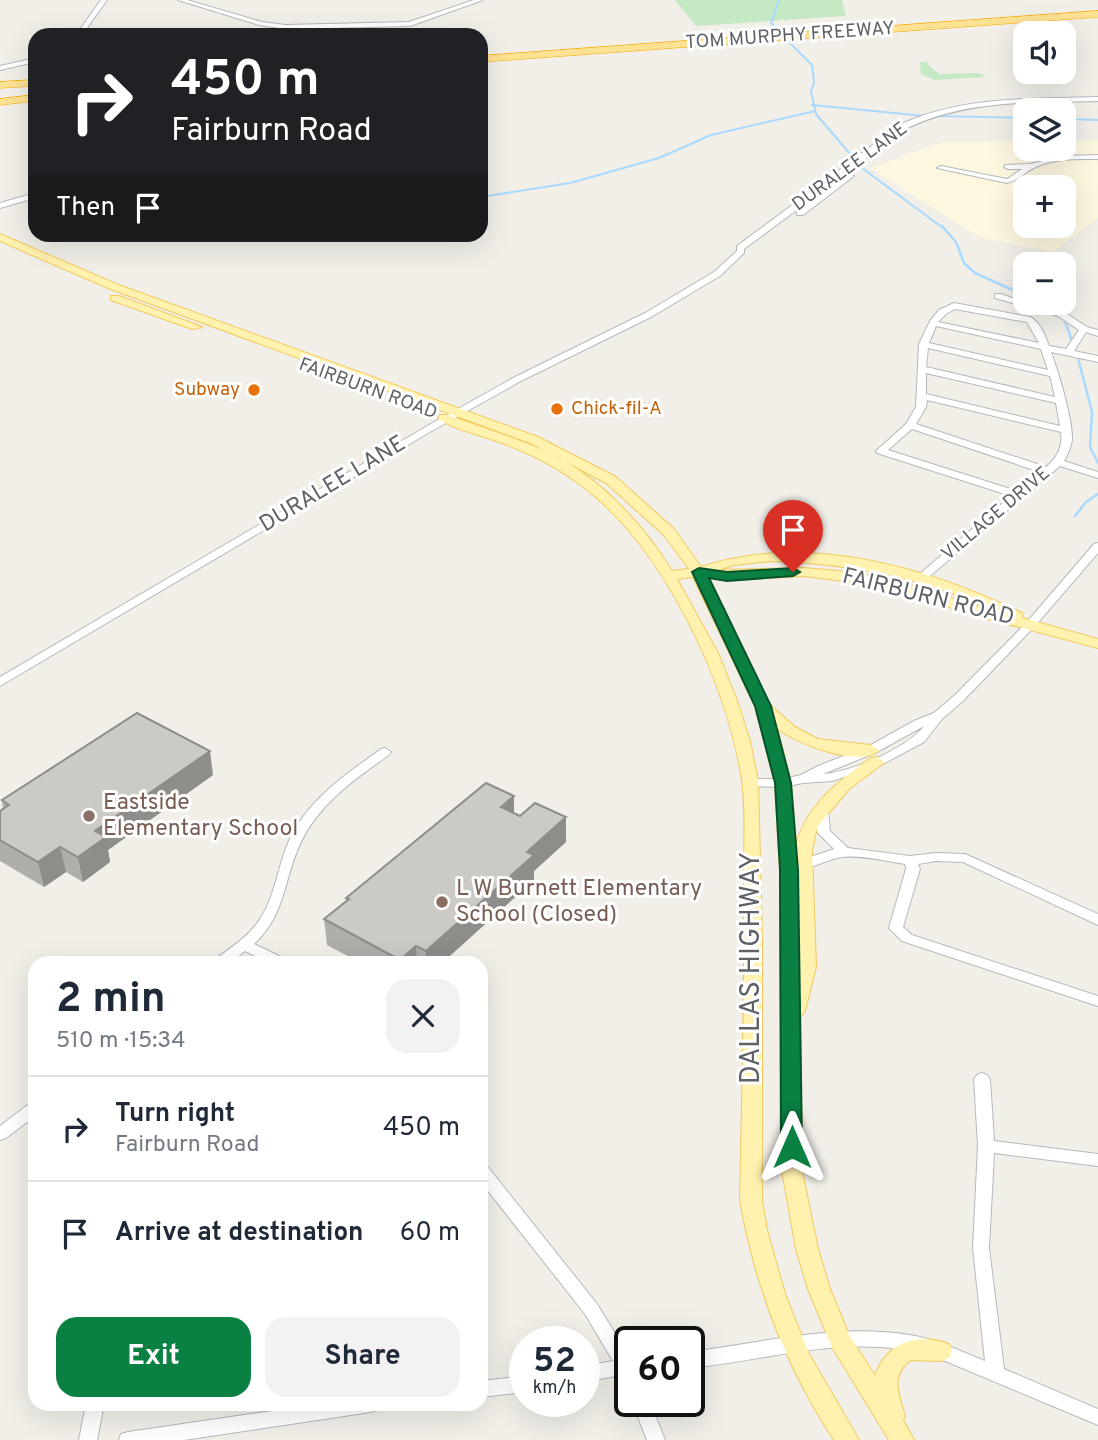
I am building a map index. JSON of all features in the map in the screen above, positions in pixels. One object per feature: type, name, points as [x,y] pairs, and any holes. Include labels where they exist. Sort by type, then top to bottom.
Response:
[{"type":"highway","name":"TOM MURPHY FREEWAY","points":[[488,51],[1098,7]]},
{"type":"highway","name":"TOM MURPHY FREEWAY","points":[[488,58],[1098,14]]},
{"type":"highway","points":[[0,84],[28,86]]},
{"type":"highway","points":[[0,93],[28,87]]},
{"type":"highway","points":[[0,102],[28,99]]},
{"type":"main road","name":"FAIRBURN ROAD","points":[[0,237],[112,286],[453,415],[569,469],[587,482],[628,522],[668,576],[699,572],[727,576],[804,572],[849,576],[885,582],[982,613],[1098,644]]},
{"type":"main road","name":"FAIRBURN ROAD","points":[[0,249],[148,311],[534,440],[611,480],[669,532],[699,572]]},
{"type":"main road","name":"FAIRBURN ROAD","points":[[699,572],[720,562],[792,559],[856,564],[920,579],[990,601],[1031,624]]},
{"type":"main road","name":"DALLAS HIGHWAY","points":[[699,572],[763,706],[783,783],[789,870],[792,1171],[807,1249],[819,1289],[840,1340],[900,1438]]},
{"type":"main road","name":"DALLAS HIGHWAY","points":[[668,576],[706,643],[724,685],[744,746],[750,783],[753,908],[751,1200],[757,1236],[793,1346],[847,1440]]},
{"type":"main road","points":[[763,706],[783,728],[800,739],[831,749],[874,756]]},
{"type":"main road","points":[[790,1030],[807,967],[803,851],[809,826],[844,785],[874,756]]},
{"type":"main road","points":[[900,1438],[884,1382],[888,1369],[895,1359],[912,1349],[941,1350]]},
{"type":"street","points":[[84,28],[104,0]]},
{"type":"street","points":[[181,0],[252,22],[286,27],[410,23],[480,0]]},
{"type":"street","points":[[0,68],[28,62]]},
{"type":"street","name":"DURALEE LANE","points":[[0,682],[453,415],[648,315],[716,274],[741,251],[750,249],[911,129],[927,120],[955,112],[1098,101]]},
{"type":"street","points":[[997,179],[1006,169],[1060,159],[1098,157]]},
{"type":"street","points":[[941,168],[997,179],[1016,179],[1031,166]]},
{"type":"street","points":[[0,206],[28,197]]},
{"type":"street","points":[[998,296],[1061,314],[1084,329],[1098,333]]},
{"type":"street","name":"VILLAGE DRIVE","points":[[920,579],[1059,462],[1064,452],[1065,430],[1046,347],[1040,331],[1030,320],[954,306],[933,323]]},
{"type":"street","points":[[1018,495],[881,451],[911,426],[922,404],[924,344],[933,323],[1098,359]]},
{"type":"street","points":[[1069,351],[1084,329]]},
{"type":"street","points":[[924,344],[1052,374]]},
{"type":"street","points":[[923,369],[1058,401]]},
{"type":"street","points":[[921,396],[1065,430]]},
{"type":"street","points":[[911,426],[1048,471]]},
{"type":"street","points":[[1059,462],[1098,475]]},
{"type":"street","points":[[750,783],[783,783],[832,777],[874,756],[920,739],[938,716],[1031,624],[1098,546]]},
{"type":"street","points":[[230,956],[267,921],[295,841],[312,815],[338,788],[385,752]]},
{"type":"street","points":[[821,810],[824,832],[844,852]]},
{"type":"street","points":[[804,864],[844,852],[910,860],[936,857],[973,860],[1098,920]]},
{"type":"street","points":[[910,860],[912,869],[896,928],[907,938],[1098,1001]]},
{"type":"street","points":[[244,945],[266,956]]},
{"type":"street","points":[[982,1079],[986,1146],[981,1248],[995,1371]]},
{"type":"street","points":[[0,1134],[28,1113]]},
{"type":"street","points":[[986,1146],[1098,1160]]},
{"type":"street","points":[[488,1179],[591,1309],[614,1345]]},
{"type":"street","points":[[705,1358],[840,1340],[892,1338],[918,1342],[941,1350],[1098,1416]]},
{"type":"street","points":[[488,1388],[509,1386]]},
{"type":"street","points":[[88,1440],[94,1411]]},
{"type":"street","points":[[128,1440],[323,1411]]},
{"type":"street","points":[[647,1417],[656,1440]]},
{"type":"shaded area","points":[[1076,140],[1098,140],[1098,218],[1076,235],[1076,175],[1013,175],[1013,238],[1072,238],[1053,252],[979,237],[870,168],[943,142],[1013,141],[1013,161],[1076,161]]},
{"type":"green space","points":[[675,0],[842,0],[846,16],[696,26]]},
{"type":"green space","points":[[920,62],[930,62],[926,63],[939,74],[979,73],[985,77],[935,80],[921,74]]},
{"type":"building","name":"Eastside Elementary School","points":[[137,713],[210,751],[95,831],[106,837],[78,857],[60,847],[38,862],[0,840],[0,811],[9,805],[2,800]]},
{"type":"building","name":"L W Burnett Elementary School (Closed)","points":[[486,783],[514,796],[501,807],[520,816],[535,803],[566,817],[527,852],[534,855],[426,951],[416,946],[405,956],[393,956],[324,919],[349,899],[346,898]]},
{"type":"waterway","points":[[775,27],[771,23],[779,0]]},
{"type":"waterway","points":[[786,39],[812,65],[814,82],[811,92],[814,105]]},
{"type":"waterway","points":[[814,105],[925,116]]},
{"type":"waterway","points":[[814,105],[816,114],[862,168],[943,228]]},
{"type":"waterway","points":[[488,196],[570,183],[659,158],[711,135],[815,111]]},
{"type":"waterway","points":[[936,116],[1013,118]]},
{"type":"waterway","points":[[1076,119],[1098,120]]},
{"type":"waterway","points":[[942,226],[956,242],[964,263],[975,273],[1013,290]]},
{"type":"waterway","points":[[1064,318],[1073,344]]},
{"type":"waterway","points":[[1077,354],[1092,412],[1090,447],[1098,463]]},
{"type":"waterway","points":[[1075,516],[1086,502],[1098,494]]},
{"type":"place","name":"Subway","points":[[254,390]]},
{"type":"place","name":"Chick-fil-A","points":[[557,409]]},
{"type":"place","name":"Eastside Elementary School","points":[[89,816]]},
{"type":"place","name":"L W Burnett Elementary School (Closed)","points":[[442,902]]},
{"type":"route","points":[[792,1147],[789,870],[783,783],[763,706],[699,572],[727,576],[793,572]]}]
